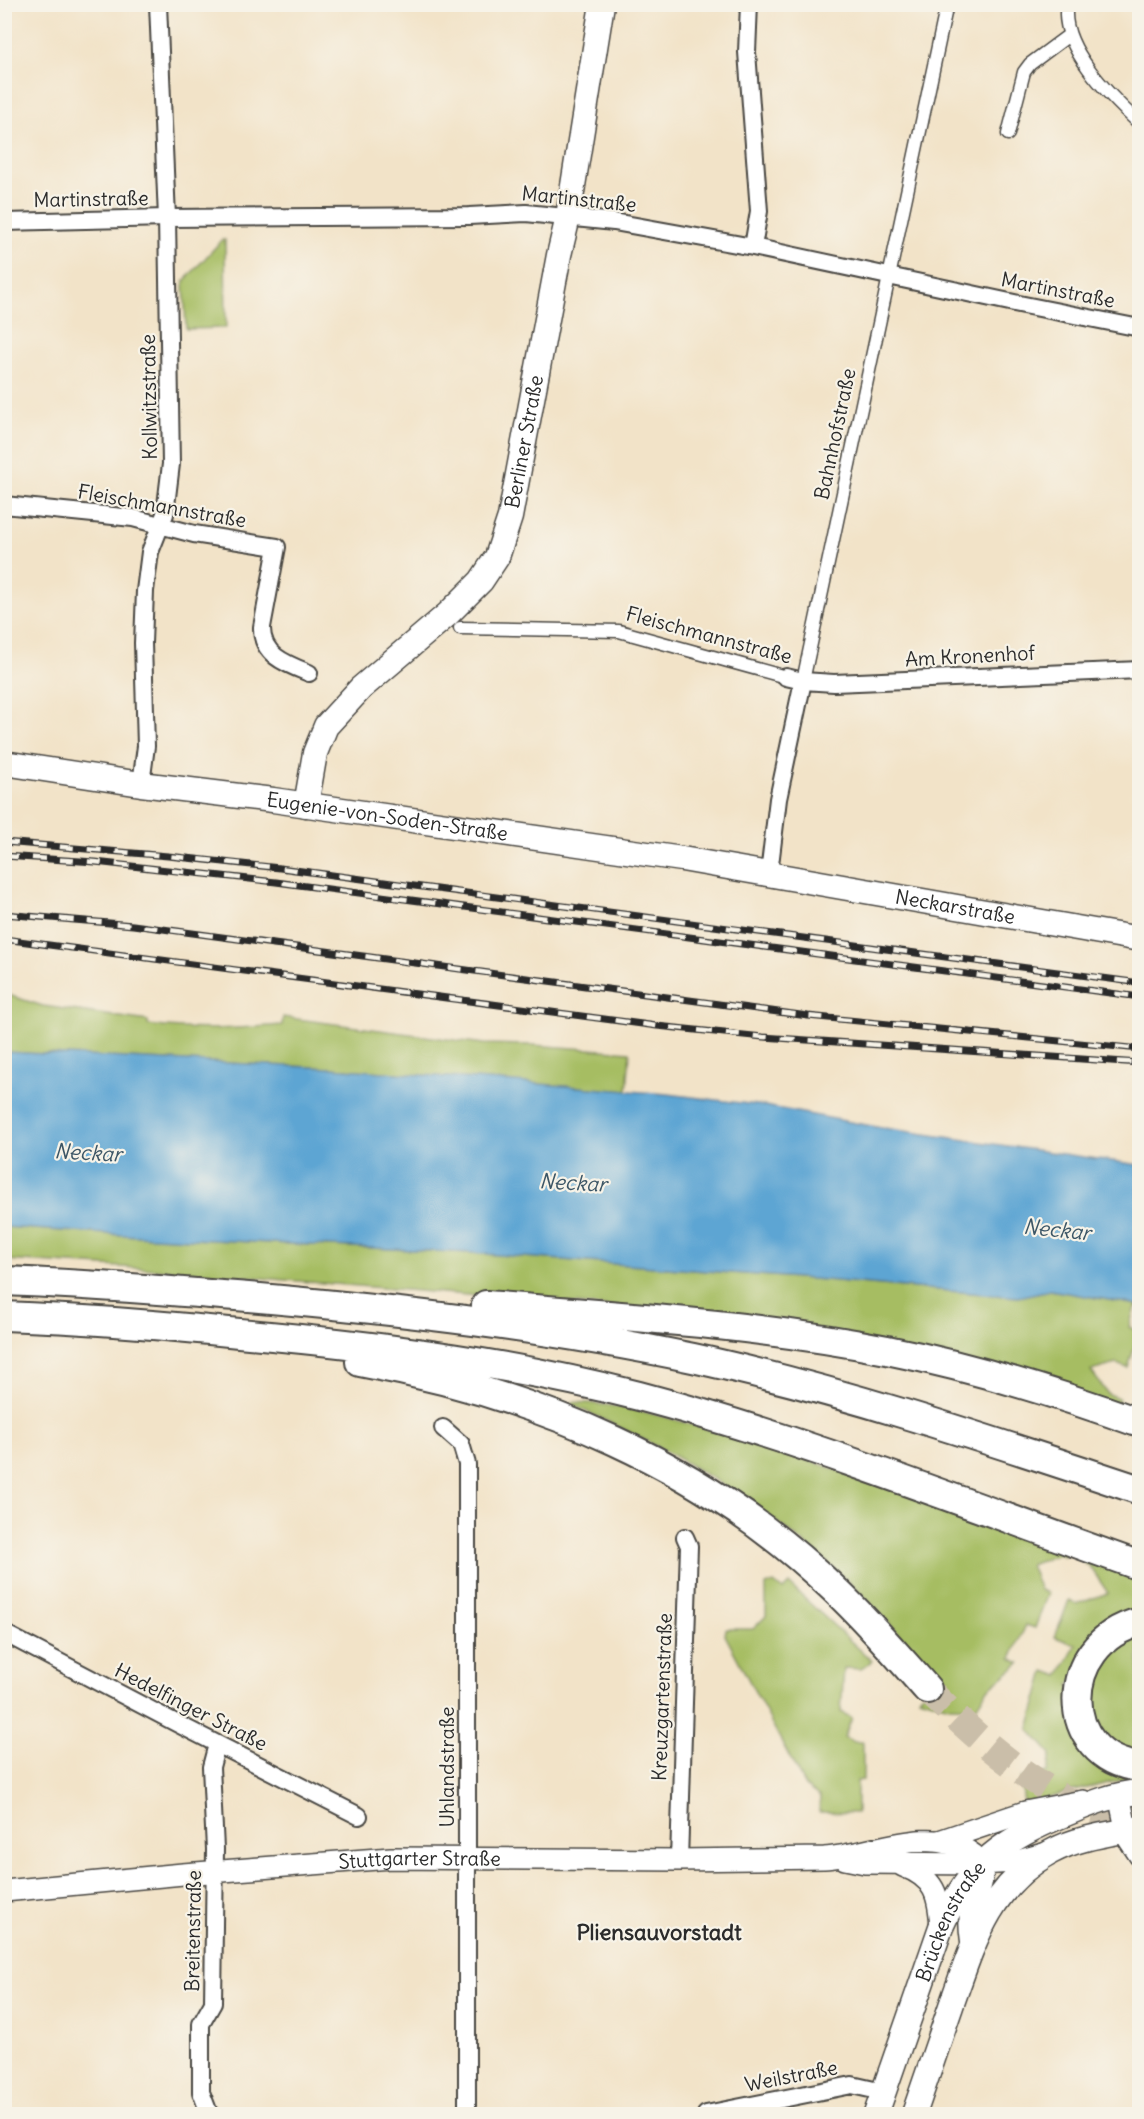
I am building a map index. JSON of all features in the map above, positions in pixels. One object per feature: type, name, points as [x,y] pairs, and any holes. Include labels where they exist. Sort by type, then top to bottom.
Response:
[{"type":"highway","points":[[4,1281],[226,1295],[338,1305],[436,1316],[693,1358],[917,1417],[1140,1490]]},
{"type":"highway","points":[[226,1295],[383,1297],[691,1323],[778,1333],[888,1350],[950,1365],[1025,1385],[1140,1423]]},
{"type":"highway","points":[[4,1316],[154,1325],[380,1347],[510,1369],[635,1395],[831,1455],[1140,1566]]},
{"type":"highway","points":[[154,1325],[254,1345],[364,1363],[451,1382],[538,1408],[632,1448],[699,1486],[780,1542],[834,1588],[927,1689]]},
{"type":"highway","points":[[1140,1622],[1113,1633],[1096,1648],[1084,1665],[1077,1694],[1078,1713],[1092,1741],[1114,1760],[1140,1767]]},
{"type":"main road","name":"Berliner Straße","points":[[306,805],[319,740],[330,720],[375,675],[467,596],[497,557],[510,517],[554,278],[568,217],[602,4]]},
{"type":"main road","name":"Eugenie-von-Soden-Straße","points":[[4,763],[769,873]]},
{"type":"main road","name":"Neckarstraße","points":[[769,873],[1140,939]]},
{"type":"main road","name":"Brückenstraße","points":[[879,2103],[941,1927],[961,1888],[981,1864],[1010,1840],[1121,1795]]},
{"type":"main road","name":"Brückenstraße","points":[[914,2115],[972,1945],[990,1909],[1008,1886],[1028,1867],[1052,1851],[1074,1842],[1133,1829]]},
{"type":"street","name":"Kollwitzstraße","points":[[141,784],[146,735],[143,643],[146,591],[150,552],[165,514],[172,451],[167,218],[158,4]]},
{"type":"street","points":[[749,4],[747,52],[759,211],[753,247]]},
{"type":"street","name":"Bahnhofstraße","points":[[769,873],[795,679],[891,275],[947,4]]},
{"type":"street","points":[[1067,4],[1065,20],[1069,35],[1086,64],[1140,124]]},
{"type":"street","points":[[1008,134],[1024,72],[1030,64],[1069,35]]},
{"type":"street","name":"Martinstraße","points":[[4,222],[167,218],[446,217],[526,213],[614,222],[753,247],[1140,328]]},
{"type":"street","name":"Fleischmannstraße","points":[[4,505],[133,518],[194,534],[277,547],[262,627],[263,638],[268,649],[277,658],[309,673]]},
{"type":"street","name":"Fleischmannstraße","points":[[460,628],[619,631],[795,679]]},
{"type":"street","name":"Am Kronenhof","points":[[795,679],[845,683],[1140,670]]},
{"type":"street","name":"Uhlandstraße","points":[[443,1428],[461,1444],[467,1464],[467,2115]]},
{"type":"street","name":"Kreuzgartenstraße","points":[[679,1860],[689,1546],[685,1538]]},
{"type":"street","name":"Hedelfinger Straße","points":[[4,1633],[360,1816]]},
{"type":"street","name":"Breitenstraße","points":[[209,2114],[201,2092],[201,2024],[213,2003],[214,1872],[211,1767],[217,1744]]},
{"type":"street","points":[[939,1840],[1025,1812],[1121,1795],[1133,1829],[1131,1844],[1140,1856]]},
{"type":"street","points":[[939,1840],[955,1843],[976,1857],[981,1864],[982,1878],[970,1919],[972,1945]]},
{"type":"street","name":"Stuttgarter Straße","points":[[4,1891],[392,1858],[679,1860],[835,1857],[883,1846],[939,1840]]},
{"type":"street","name":"Stuttgarter Straße","points":[[835,1857],[865,1863],[981,1864],[1014,1862],[1052,1851]]},
{"type":"street","points":[[900,1864],[918,1871],[930,1882],[938,1900],[941,1927]]},
{"type":"street","name":"Weilstraße","points":[[706,2115],[852,2085],[879,2103]]},
{"type":"green space","points":[[222,240],[225,240],[226,328],[186,329],[184,281]]},
{"type":"green space","points":[[5,994],[43,1006],[148,1021],[148,1025],[165,1027],[248,1028],[282,1025],[283,1017],[484,1044],[630,1052],[627,1091],[331,1068],[5,1052]]},
{"type":"green space","points":[[5,1227],[472,1253],[1017,1297],[1050,1290],[1138,1305],[1135,1307],[1129,1327],[1139,1332],[1128,1368],[1116,1364],[1091,1371],[1108,1394],[1119,1398],[1117,1405],[696,1314],[153,1269],[5,1260]]},
{"type":"green space","points":[[572,1402],[592,1403],[649,1413],[767,1447],[853,1475],[1065,1552],[1064,1556],[1059,1554],[1030,1565],[1040,1590],[1048,1593],[1035,1628],[1026,1625],[1011,1658],[1020,1663],[988,1689],[976,1707],[949,1706],[919,1697],[938,1679],[881,1615],[829,1564],[796,1536],[725,1486],[650,1443],[572,1405]]},
{"type":"green space","points":[[1085,1560],[1139,1579],[1139,1614],[1069,1685],[1127,1775],[1126,1779],[1024,1805],[1021,1778],[1048,1772],[1051,1754],[1029,1729],[1045,1671],[1059,1676],[1076,1645],[1055,1637],[1069,1600],[1077,1604],[1108,1593],[1089,1565],[1084,1564]]},
{"type":"green space","points":[[774,1583],[783,1590],[789,1584],[872,1661],[861,1669],[844,1668],[841,1712],[852,1718],[844,1737],[854,1742],[863,1742],[863,1780],[857,1781],[857,1813],[819,1812],[820,1797],[805,1786],[725,1635],[726,1629],[753,1629],[766,1616],[766,1586]]},
{"type":"green space","points":[[1139,1632],[1139,1759],[1110,1746],[1090,1717],[1091,1673],[1131,1634]]},
{"type":"water","name":"Neckar","points":[[5,1052],[331,1068],[668,1094],[765,1106],[877,1127],[1139,1165],[1139,1305],[1050,1290],[1018,1297],[472,1253],[5,1227]]},
{"type":"tunnel","points":[[927,1689],[976,1735],[1025,1774],[1078,1806],[1140,1833]]},
{"type":"railway","points":[[4,842],[280,868],[1140,983]]},
{"type":"railway","points":[[4,856],[95,862],[276,882],[1140,997]]},
{"type":"railway","points":[[4,914],[133,925],[808,1016],[1140,1049]]},
{"type":"railway","points":[[4,939],[657,1026],[763,1037],[1140,1063]]},
{"type":"district","name":"Pliensauvorstadt","points":[[659,1932]]}]
